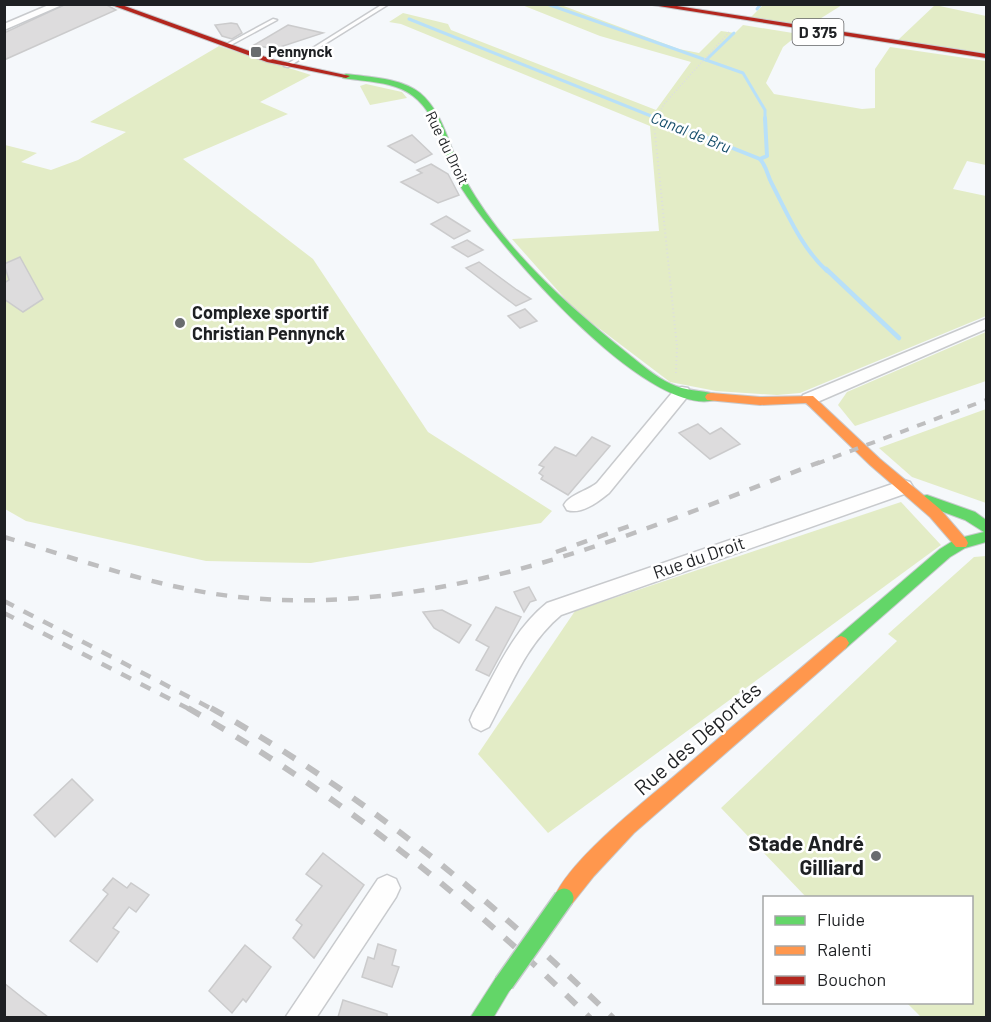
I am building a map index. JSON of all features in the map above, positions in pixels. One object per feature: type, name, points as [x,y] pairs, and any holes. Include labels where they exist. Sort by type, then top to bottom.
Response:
[{"type":"street","points":[[4,27],[60,4]]},
{"type":"street","name":"Rue du Droit","points":[[112,4],[286,66],[393,85],[420,97],[463,184],[542,284],[581,321],[650,376],[678,391],[784,401],[809,399]]},
{"type":"street","name":"D 375","points":[[649,4],[987,56]]},
{"type":"street","points":[[961,543],[935,513],[904,488],[809,399],[987,324]]},
{"type":"street","points":[[573,505],[592,497],[603,488],[678,391]]},
{"type":"street","points":[[904,488],[935,504],[970,516],[987,527]]},
{"type":"street","name":"Rue du Droit","points":[[481,720],[529,634],[542,618],[554,609],[904,488]]},
{"type":"street","name":"Rue des Déportés","points":[[480,1017],[564,898],[587,869],[628,828],[945,553],[961,543],[987,537]]},
{"type":"street","points":[[299,1017],[387,888]]},
{"type":"lane","points":[[286,66],[387,4]]},
{"type":"lane","points":[[227,45],[275,20]]},
{"type":"path","points":[[678,391],[655,121],[664,104],[730,31]]},
{"type":"green space","points":[[522,5],[561,5],[679,49],[699,53],[721,31],[735,33],[743,25],[799,34],[783,47],[766,83],[774,94],[862,109],[875,108],[875,69],[890,47],[986,61],[986,165],[967,161],[953,189],[986,196],[986,316],[800,393],[777,395],[716,391],[670,382],[575,310],[512,239],[659,231],[650,126],[401,24],[389,22],[403,13],[448,24],[451,30],[656,110],[691,62],[600,36]]},
{"type":"green space","points":[[763,5],[842,5],[807,27],[750,18]]},
{"type":"green space","points":[[935,5],[986,16],[986,53],[898,40]]},
{"type":"green space","name":"Complexe sportif Christian Pennynck","points":[[219,46],[311,75],[260,102],[288,114],[183,159],[313,259],[428,432],[552,511],[541,523],[311,563],[206,561],[26,521],[5,509],[5,145],[37,153],[21,162],[51,170],[78,160],[126,132],[90,122]]},
{"type":"green space","points":[[366,84],[402,92],[407,98],[370,105],[360,86]]},
{"type":"green space","points":[[986,332],[986,381],[855,426],[838,405],[847,392]]},
{"type":"green space","points":[[986,409],[986,503],[912,477],[879,448]]},
{"type":"green space","points":[[901,502],[941,545],[548,833],[478,754],[575,611]]},
{"type":"green space","name":"Stade André Gilliard","points":[[986,556],[986,1017],[921,1017],[908,1004],[973,1004],[973,896],[805,896],[721,808],[897,641],[888,634],[974,557]]},
{"type":"building","points":[[66,4],[105,4],[116,10],[4,60],[4,33]]},
{"type":"building","points":[[237,24],[242,33],[232,39],[222,36],[215,25]]},
{"type":"building","points":[[288,25],[323,33],[274,49],[254,45]]},
{"type":"building","points":[[412,135],[432,154],[415,163],[388,146]]},
{"type":"building","points":[[431,164],[448,174],[459,195],[438,203],[401,182],[422,173],[417,170]]},
{"type":"building","points":[[446,216],[470,231],[454,239],[431,224]]},
{"type":"building","points":[[467,240],[483,250],[468,257],[452,247]]},
{"type":"building","points":[[20,257],[43,299],[23,312],[4,299],[4,283],[9,280],[4,264]]},
{"type":"building","points":[[479,262],[531,299],[516,306],[466,268]]},
{"type":"building","points":[[525,309],[537,321],[520,328],[508,316]]},
{"type":"building","points":[[698,424],[710,434],[721,428],[740,444],[710,459],[679,433]]},
{"type":"building","points":[[592,437],[610,446],[568,495],[541,479],[543,476],[539,473],[544,467],[539,465],[555,447],[576,456]]},
{"type":"building","points":[[529,587],[536,600],[530,602],[524,612],[514,592]]},
{"type":"building","points":[[496,607],[521,617],[489,676],[476,670],[489,647],[476,640]]},
{"type":"building","points":[[442,610],[471,625],[459,643],[434,628],[423,612]]},
{"type":"building","points":[[72,779],[93,800],[55,837],[34,815]]},
{"type":"building","points":[[323,853],[364,885],[314,958],[293,938],[302,925],[296,920],[322,886],[306,874]]},
{"type":"building","points":[[113,878],[127,888],[131,883],[149,895],[136,912],[129,907],[113,928],[119,932],[97,962],[70,941],[108,894],[103,890]]},
{"type":"building","points":[[378,944],[396,950],[392,965],[399,967],[392,987],[362,977],[368,957],[374,959]]},
{"type":"building","points":[[245,945],[271,967],[246,1002],[243,999],[232,1013],[209,991]]},
{"type":"building","points":[[4,983],[24,999],[48,1017],[4,1017]]},
{"type":"building","points":[[343,1000],[387,1014],[387,1017],[338,1017]]},
{"type":"waterway","points":[[547,4],[706,60]]},
{"type":"waterway","points":[[757,9],[761,4]]},
{"type":"waterway","name":"Canal de Bru","points":[[409,19],[661,120]]},
{"type":"waterway","points":[[706,60],[734,33]]},
{"type":"waterway","points":[[706,60],[743,73],[765,110],[765,118]]},
{"type":"waterway","name":"Canal de Bru","points":[[657,118],[760,159]]},
{"type":"waterway","points":[[760,159],[767,156],[765,118]]},
{"type":"waterway","name":"Canal de Bru","points":[[760,159],[796,230],[810,252],[827,271]]},
{"type":"waterway","name":"Canal de Bru","points":[[826,269],[899,338]]},
{"type":"railway","points":[[816,464],[986,400]]},
{"type":"railway","points":[[4,537],[125,574],[218,594],[249,598],[324,600],[398,594],[470,581],[541,563],[612,541],[820,462]]},
{"type":"railway","points":[[556,552],[635,524]]},
{"type":"railway","points":[[4,601],[214,710]]},
{"type":"railway","points":[[4,613],[191,710]]},
{"type":"railway","points":[[188,708],[298,776],[400,850],[496,930],[590,1018]]},
{"type":"railway","points":[[211,708],[320,775],[372,811],[471,889],[613,1018]]},
{"type":"traffic: fast","points":[[346,76],[391,83],[416,94],[437,123],[457,172],[477,206],[531,272],[593,331],[653,379],[677,391],[711,397]]},
{"type":"traffic: fast","points":[[927,500],[970,516],[986,527]]},
{"type":"traffic: fast","points":[[841,643],[945,553],[961,543],[986,537]]},
{"type":"traffic: fast","points":[[504,983],[564,898]]},
{"type":"traffic: fast","points":[[480,1018],[504,983]]},
{"type":"traffic: slow","points":[[711,397],[760,401],[809,399],[875,462],[935,513],[961,543]]},
{"type":"traffic: slow","points":[[564,898],[587,869],[628,827],[841,643]]},
{"type":"traffic: jam","points":[[112,4],[269,61],[346,76]]},
{"type":"traffic: jam","points":[[649,4],[986,56]]},
{"type":"place","name":"Pennynck","points":[[256,52]]},
{"type":"place","name":"Complexe sportif Christian Pennynck","points":[[180,323]]},
{"type":"place","name":"Stade André Gilliard","points":[[876,856]]}]
